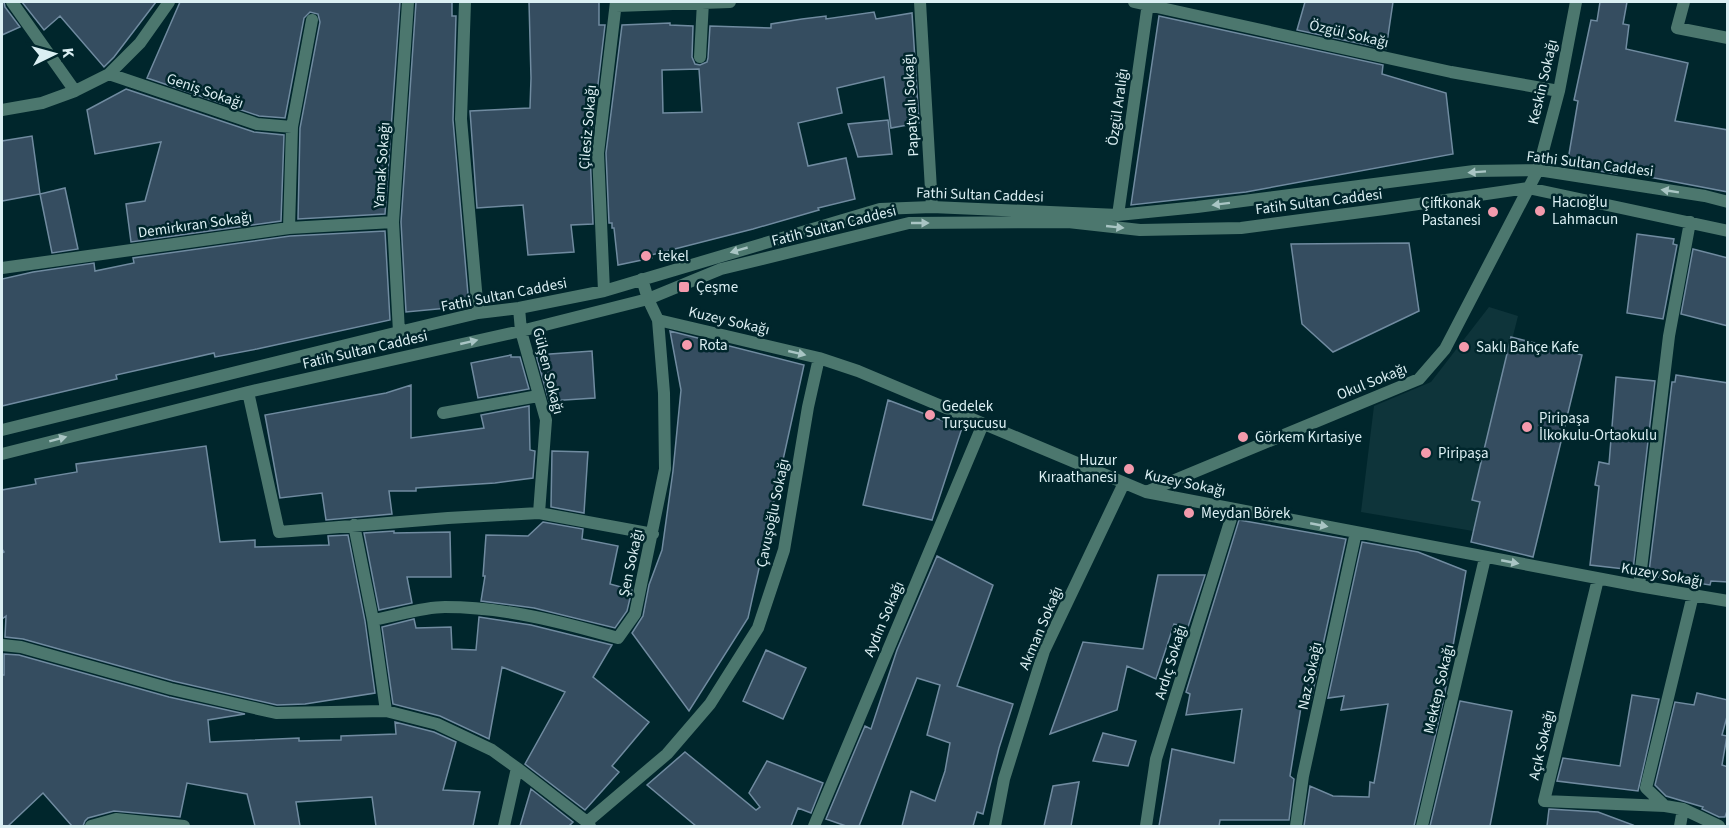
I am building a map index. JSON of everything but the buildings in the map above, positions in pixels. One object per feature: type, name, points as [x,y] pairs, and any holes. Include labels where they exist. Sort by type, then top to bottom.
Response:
[{"type":"street","points":[[12,2],[75,91]]},
{"type":"street","points":[[2,110],[42,103],[75,91],[109,74],[140,43],[169,2]]},
{"type":"street","name":"Yamak Sokağı","points":[[399,332],[393,222],[408,2]]},
{"type":"street","points":[[465,2],[461,119],[478,314]]},
{"type":"street","points":[[700,57],[703,2]]},
{"type":"street","points":[[616,4],[730,2]]},
{"type":"street","name":"Papatyalı Sokağı","points":[[920,2],[932,207]]},
{"type":"street","name":"Özgül Sokağı","points":[[1134,2],[1148,3],[1451,72],[1559,90]]},
{"type":"street","name":"Keskin Sokağı","points":[[1538,170],[1559,90],[1576,2]]},
{"type":"street","points":[[1684,2],[1677,28],[1728,38]]},
{"type":"street","name":"Özgül Aralığı","points":[[1118,214],[1148,3]]},
{"type":"street","name":"Çilesiz Sokağı","points":[[604,291],[598,153],[616,4]]},
{"type":"street","points":[[289,228],[292,127],[312,20]]},
{"type":"street","name":"Geniş Sokağı","points":[[109,74],[257,124],[292,127]]},
{"type":"street","name":"Fathi Sultan Caddesi","points":[[2,430],[399,332],[478,314],[604,291],[880,209],[932,207],[1118,214],[1197,207],[1474,171],[1538,170],[1705,196],[1728,202]]},
{"type":"street","name":"Okul Sokağı","points":[[1146,492],[1419,379],[1445,349],[1538,170]]},
{"type":"street","name":"Fatih Sultan Caddesi","points":[[2,454],[248,392],[521,331],[648,298],[721,270],[909,223],[1068,222],[1140,230],[1240,228],[1528,188],[1728,231]]},
{"type":"street","name":"Demirkıran Sokağı","points":[[2,268],[289,228],[393,222]]},
{"type":"street","points":[[1639,586],[1669,336],[1689,222]]},
{"type":"street","name":"Şen Sokağı","points":[[372,620],[443,607],[502,610],[577,626],[618,638],[635,614],[665,469],[664,393],[658,320],[642,279]]},
{"type":"street","name":"Gülşen Sokağı","points":[[519,308],[521,331],[546,420],[539,513]]},
{"type":"street","name":"Kuzey Sokağı","points":[[658,320],[819,358],[858,371],[1146,492],[1485,558],[1728,601]]},
{"type":"street","name":"Çavuşoğlu Sokağı","points":[[588,824],[667,754],[710,704],[758,628],[784,550],[808,407],[819,358]]},
{"type":"street","points":[[248,392],[279,532],[539,513],[652,534]]},
{"type":"street","points":[[443,413],[538,396]]},
{"type":"street","name":"Aydın Sokağı","points":[[814,826],[983,424]]},
{"type":"street","name":"Akman Sokağı","points":[[995,826],[1004,779],[1044,651],[1124,483]]},
{"type":"street","name":"Ardıç Sokağı","points":[[1146,826],[1156,759],[1234,509]]},
{"type":"street","points":[[354,525],[386,711]]},
{"type":"street","name":"Naz Sokağı","points":[[1296,826],[1303,776],[1356,532]]},
{"type":"street","name":"Mektep Sokağı","points":[[1422,826],[1485,558]]},
{"type":"street","name":"Açık Sokağı","points":[[1598,579],[1544,801],[1665,806]]},
{"type":"street","points":[[1694,595],[1647,788],[1665,806],[1683,809],[1719,826]]},
{"type":"street","points":[[2,645],[21,647],[171,689],[276,713],[386,711],[437,724],[492,750],[588,824]]},
{"type":"street","points":[[504,826],[517,768]]},
{"type":"street","points":[[1680,826],[1683,809]]},
{"type":"street","points":[[91,826],[116,819],[184,826]]},
{"type":"shaded area","name":"Piripaşa","points":[[1489,307],[1518,316],[1472,499],[1480,502],[1473,531],[1361,512],[1374,406],[1431,382]]},
{"type":"place","name":"Hacıoğlu Lahmacun","points":[[1540,211]]},
{"type":"place","name":"Çiftkonak Pastanesi","points":[[1493,212]]},
{"type":"place","name":"tekel","points":[[646,256]]},
{"type":"place","name":"Çeşme","points":[[684,287]]},
{"type":"place","name":"Rota","points":[[687,345]]},
{"type":"place","name":"Saklı Bahçe Kafe","points":[[1464,347]]},
{"type":"place","name":"Gedelek Turşucusu","points":[[930,415]]},
{"type":"place","name":"Piripaşa İlkokulu-Ortaokulu","points":[[1527,427]]},
{"type":"place","name":"Görkem Kırtasiye","points":[[1243,437]]},
{"type":"place","name":"Piripaşa","points":[[1426,453]]},
{"type":"place","name":"Huzur Kıraathanesi","points":[[1129,469]]},
{"type":"place","name":"Meydan Börek","points":[[1189,513]]}]
